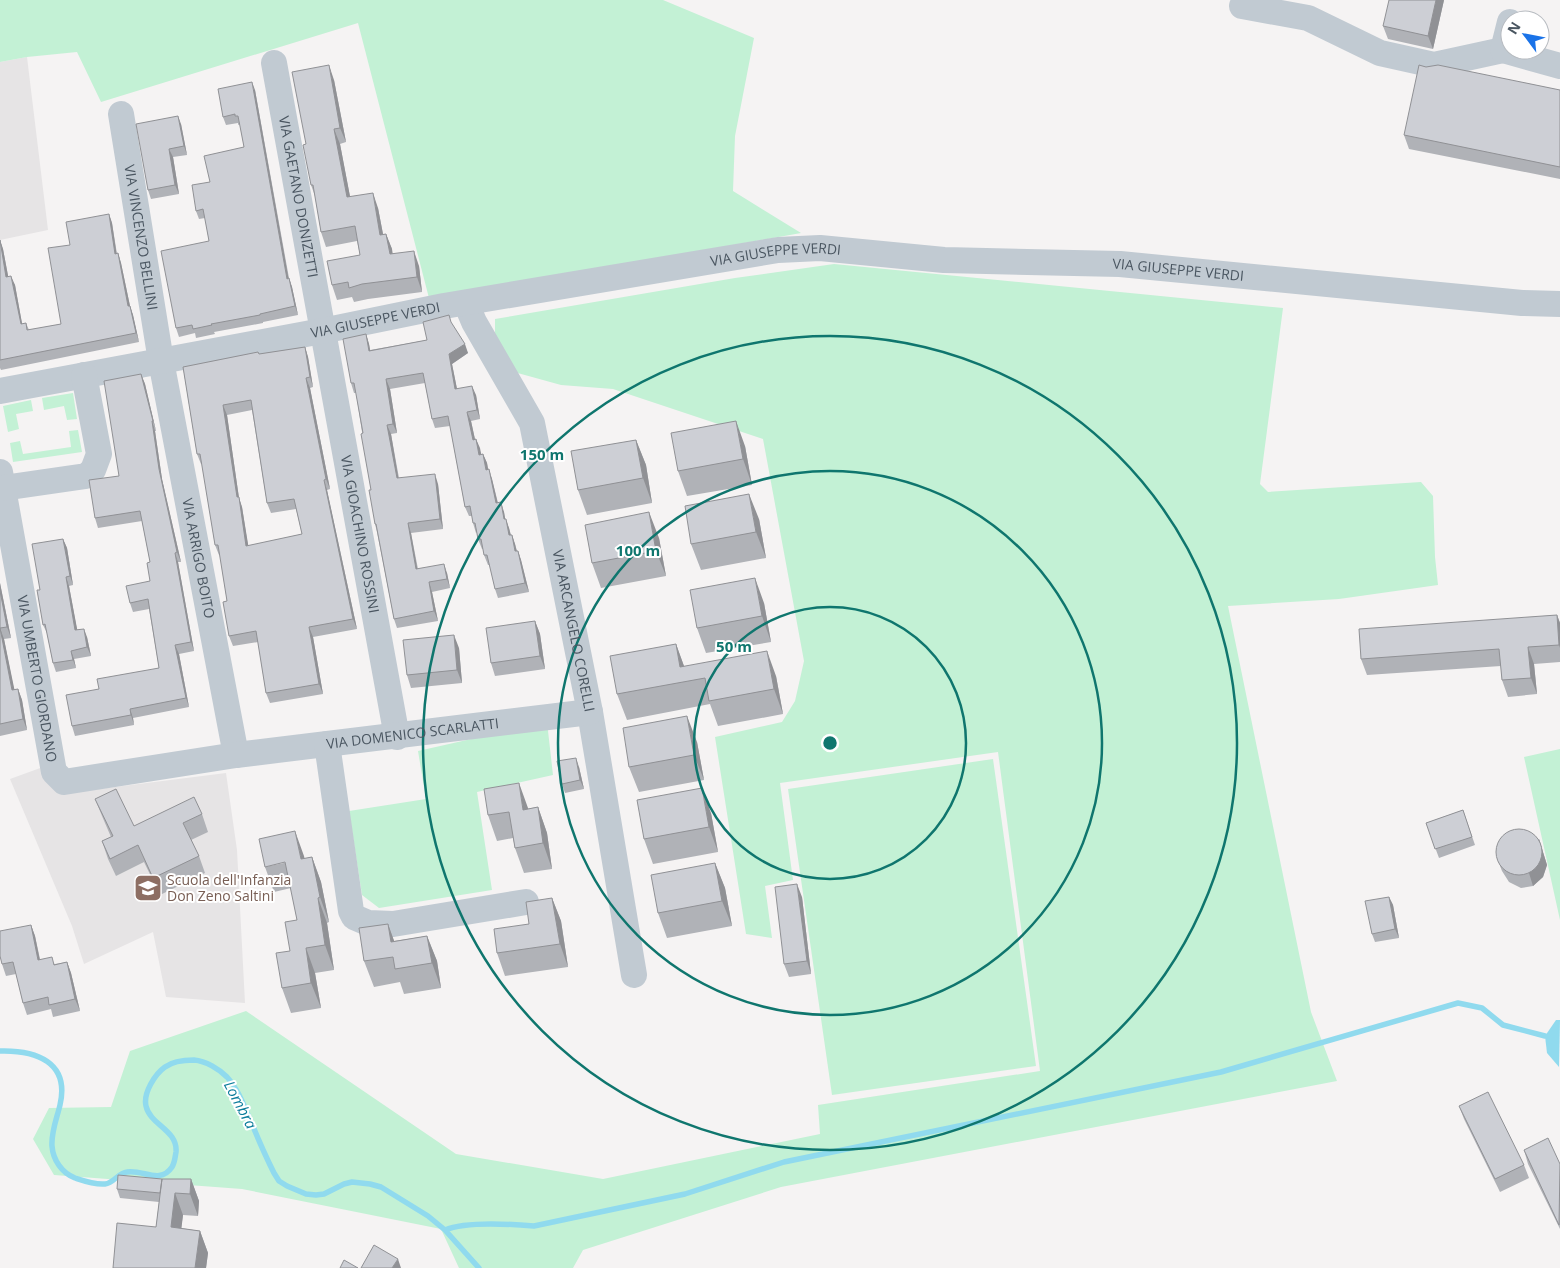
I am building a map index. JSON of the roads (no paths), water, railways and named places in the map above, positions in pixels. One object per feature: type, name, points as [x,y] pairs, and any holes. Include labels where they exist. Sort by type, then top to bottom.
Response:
[{"type":"street","points":[[1242,6],[1308,18],[1380,53],[1434,65],[1500,51]]},
{"type":"street","points":[[1539,60],[1560,66]]},
{"type":"street","name":"VIA GAETANO DONIZETTI","points":[[274,63],[322,331]]},
{"type":"street","name":"VIA VINCENZO BELLINI","points":[[121,114],[161,361]]},
{"type":"street","name":"VIA GIUSEPPE VERDI","points":[[0,391],[322,331],[444,306],[778,250],[820,248],[944,260],[1120,264],[1522,304],[1560,304]]},
{"type":"street","name":"VIA ARCANGELO CORELLI","points":[[466,303],[474,322],[532,423],[590,712],[634,975]]},
{"type":"street","name":"VIA GIOACHINO ROSSINI","points":[[322,331],[397,736]]},
{"type":"street","name":"VIA ARRIGO BOITO","points":[[161,361],[236,755]]},
{"type":"street","points":[[2,480],[73,478],[86,476],[93,470],[99,454],[84,375]]},
{"type":"street","name":"VIA UMBERTO GIORDANO","points":[[2,480],[54,772],[64,782],[236,755]]},
{"type":"street","name":"VIA DOMENICO SCARLATTI","points":[[236,755],[590,712]]},
{"type":"street","points":[[327,744],[354,917],[368,923],[393,924],[526,902]]},
{"type":"water","points":[[1556,1020],[1560,1020],[1559,1067],[1547,1053],[1545,1036]]},
{"type":"waterway","points":[[445,1230],[476,1224],[534,1226],[685,1194],[784,1162],[1221,1072],[1458,1003],[1482,1008],[1503,1025],[1545,1036]]},
{"type":"waterway","name":"Lombra","points":[[0,1051],[13,1051],[37,1056],[55,1069],[60,1078],[62,1090],[52,1136],[52,1146],[56,1161],[70,1176],[93,1183],[105,1184],[127,1172],[157,1176],[167,1172],[172,1167],[174,1161],[175,1144],[173,1138],[149,1113],[146,1106],[146,1095],[157,1074],[165,1067],[179,1061],[199,1061],[220,1071],[235,1088],[279,1181],[306,1194],[316,1195],[324,1194],[352,1182],[381,1187],[428,1216],[445,1230],[479,1268]]},
{"type":"place","name":"Scuola dell'Infanzia Don Zeno Saltini","points":[[148,888]]}]
